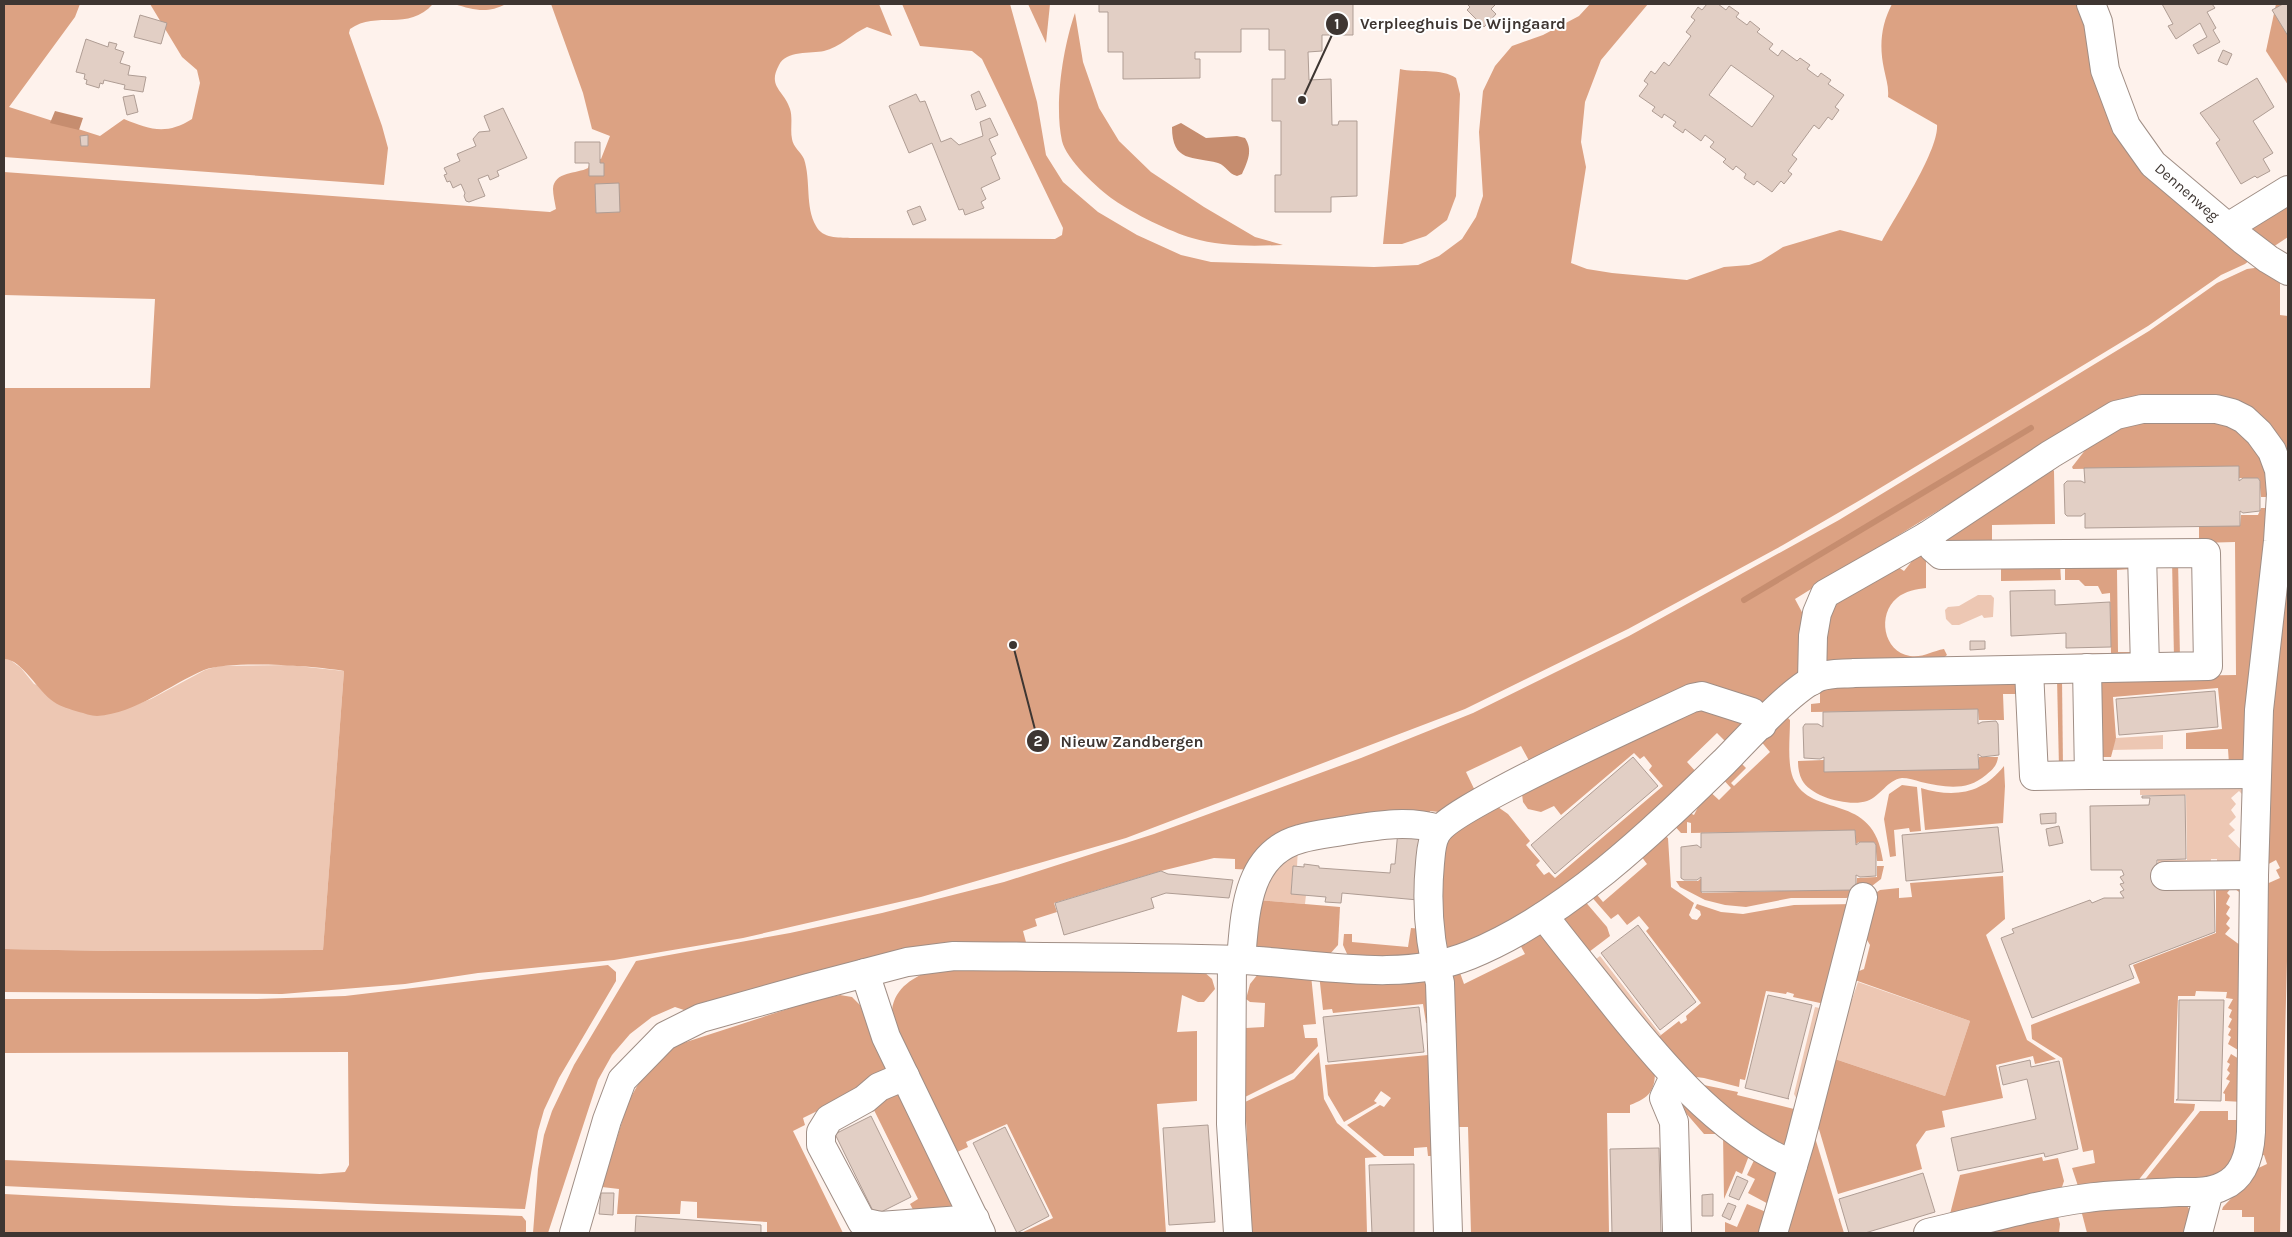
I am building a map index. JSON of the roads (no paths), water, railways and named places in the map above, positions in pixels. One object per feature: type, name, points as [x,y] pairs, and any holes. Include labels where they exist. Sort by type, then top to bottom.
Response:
[{"type":"street","name":"Dennenweg","points":[[2091,4],[2098,22],[2105,70],[2126,126],[2153,164],[2268,259],[2288,270]]},
{"type":"street","points":[[2228,227],[2288,190]]},
{"type":"street","points":[[1812,681],[1813,636],[1817,613],[1825,594],[1927,536],[2052,454],[2116,416],[2142,409],[2207,409],[2232,413],[2244,419],[2259,433],[2272,451],[2279,470],[2281,494],[2278,541],[2259,710],[2254,875],[2250,1148],[2240,1172],[2223,1187],[2209,1191],[2106,1196],[2074,1200],[1943,1231]]},
{"type":"street","points":[[574,1233],[607,1120],[622,1080],[666,1036],[701,1018],[907,962],[954,956],[1237,960],[1373,969],[1411,968],[1453,961],[1473,954],[1557,908],[1672,811],[1788,699],[1820,676],[1854,673],[2208,666],[2206,553],[1941,555],[1932,548],[1927,536]]},
{"type":"street","points":[[2142,554],[2146,668]]},
{"type":"street","points":[[2087,668],[2089,775]]},
{"type":"street","points":[[2030,670],[2034,776],[2257,774]]},
{"type":"street","points":[[1448,1233],[1440,983],[1427,900],[1432,846],[1439,829],[1489,796],[1692,698],[1702,696],[1752,712],[1762,725]]},
{"type":"street","points":[[1238,1233],[1231,1124],[1237,960],[1244,913],[1259,871],[1270,855],[1285,845],[1299,839],[1389,823],[1427,825],[1439,829]]},
{"type":"street","points":[[2165,876],[2254,875]]},
{"type":"street","points":[[1773,1233],[1793,1165],[1863,897]]},
{"type":"street","points":[[1544,916],[1634,1030],[1677,1079],[1717,1116],[1753,1143],[1766,1152],[1793,1165]]},
{"type":"street","points":[[864,973],[886,1037],[905,1076],[978,1226],[880,1226],[862,1222],[821,1145],[821,1132],[829,1119],[865,1099],[879,1086],[905,1076]]},
{"type":"street","points":[[1677,1079],[1671,1083],[1664,1098],[1674,1122],[1677,1233]]},
{"type":"street","points":[[2198,1233],[2209,1191]]},
{"type":"waterway","points":[[1744,600],[2031,428]]},
{"type":"place","name":"Verpleeghuis De Wijngaard","points":[[1302,100]]},
{"type":"place","name":"Nieuw Zandbergen","points":[[1013,645]]}]
